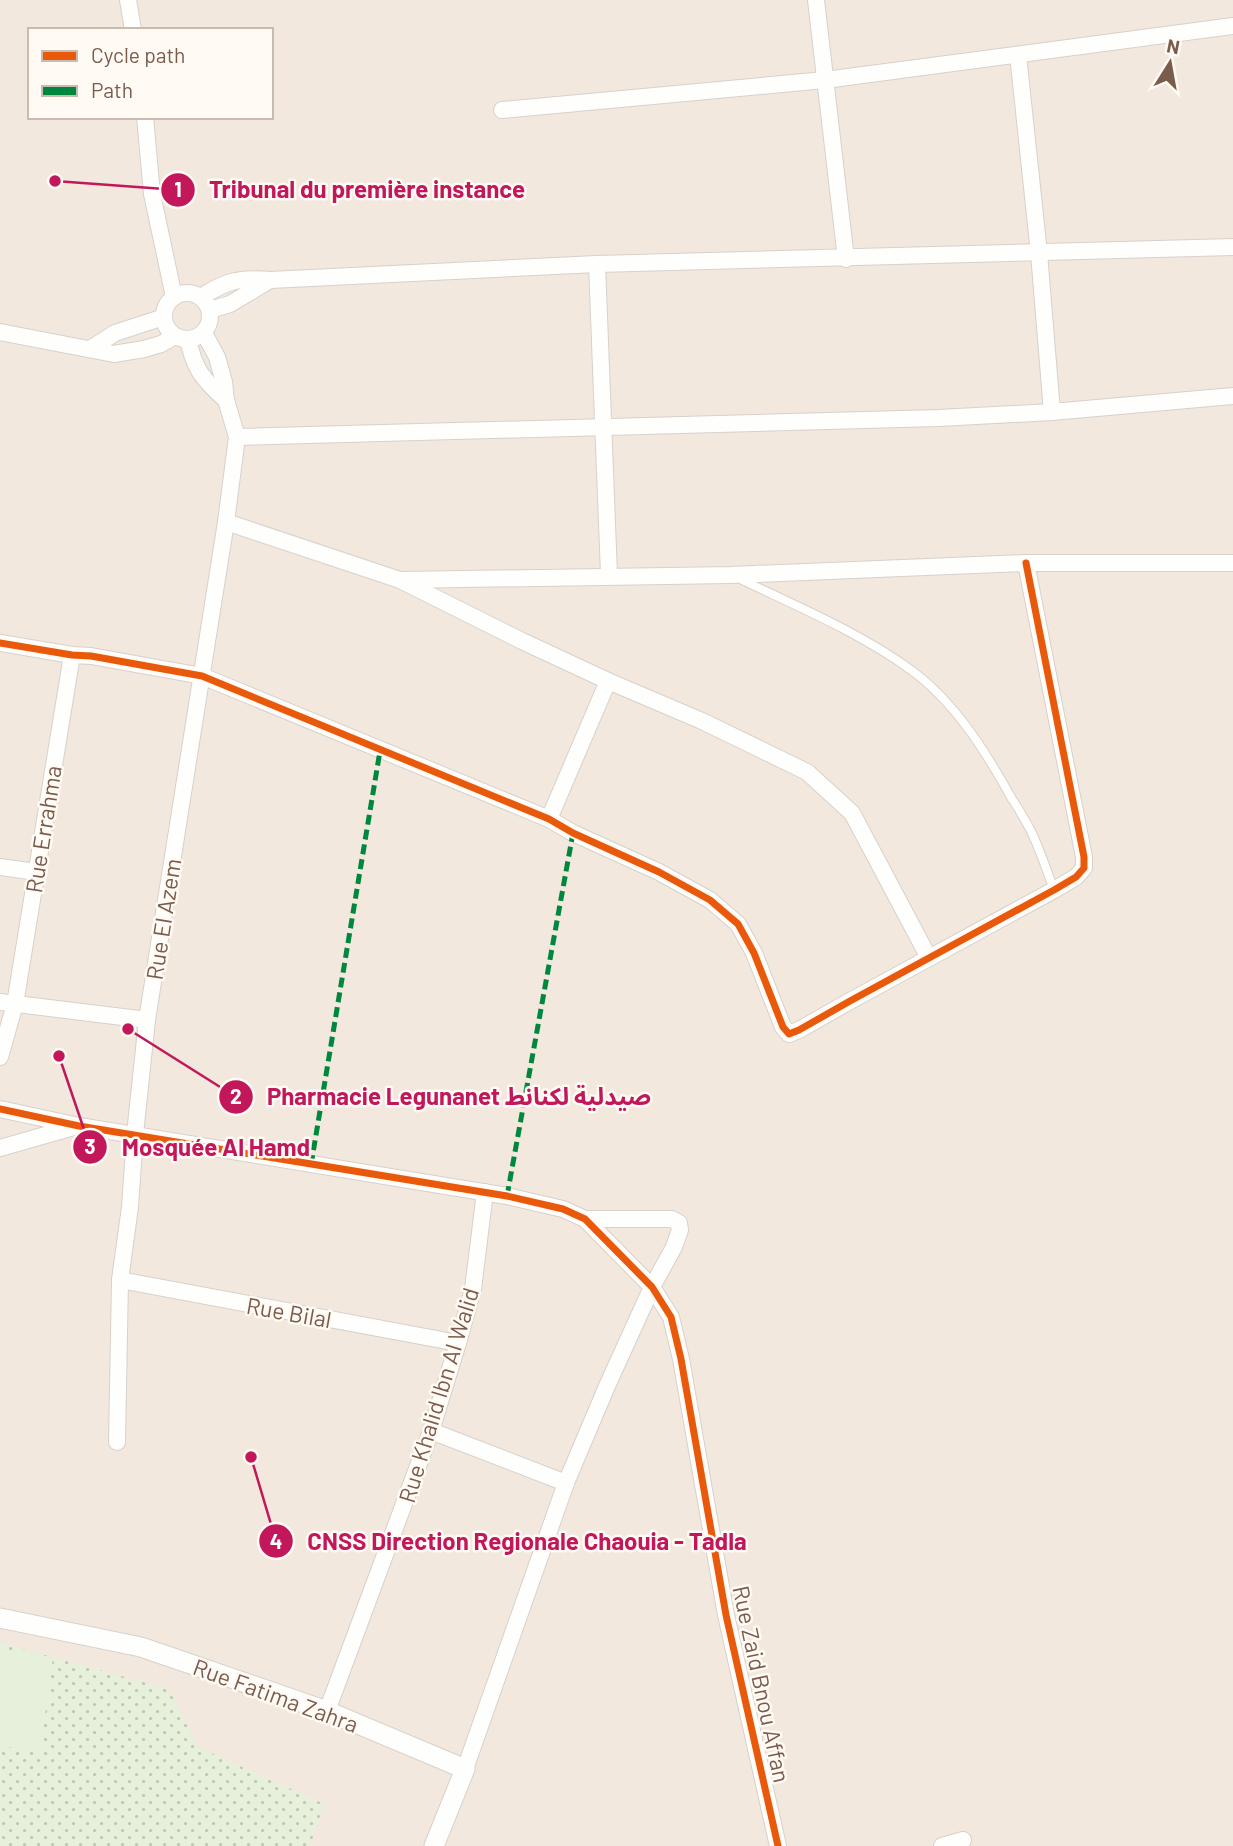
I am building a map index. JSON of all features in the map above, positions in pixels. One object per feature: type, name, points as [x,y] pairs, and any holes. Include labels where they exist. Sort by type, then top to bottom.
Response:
[{"type":"street","points":[[128,0],[133,28]]},
{"type":"street","points":[[816,0],[846,259]]},
{"type":"street","points":[[502,110],[825,80],[1233,26]]},
{"type":"street","points":[[1018,55],[1039,253],[1052,412]]},
{"type":"street","points":[[145,119],[152,194],[174,297]]},
{"type":"street","points":[[206,304],[218,286],[252,278],[270,280],[597,264],[1233,247]]},
{"type":"street","points":[[597,264],[609,575]]},
{"type":"street","points":[[0,332],[114,354],[144,349],[189,336],[210,322],[206,304],[192,293],[174,297],[164,309],[167,328],[189,336]]},
{"type":"street","points":[[90,349],[114,333],[164,317]]},
{"type":"street","name":"Rue El Azem","points":[[189,336],[192,359],[208,384],[226,400]]},
{"type":"street","name":"Rue El Azem","points":[[117,1442],[120,1280],[130,1207],[146,1020],[202,676],[237,437],[217,357],[189,336]]},
{"type":"street","points":[[237,437],[939,418],[1052,412],[1233,396]]},
{"type":"street","points":[[226,522],[400,580],[522,641],[702,721],[807,772],[852,813],[929,958]]},
{"type":"street","points":[[400,580],[730,575],[1026,563],[1233,563]]},
{"type":"street","points":[[0,643],[202,676],[549,819],[659,873],[710,900],[738,923],[754,954],[783,1027],[789,1034],[1054,890],[1084,869],[1084,857],[1026,563]]},
{"type":"street","name":"Rue Errahma","points":[[0,1057],[8,1003],[36,872],[72,654]]},
{"type":"street","points":[[549,819],[608,681]]},
{"type":"street","points":[[0,867],[36,872]]},
{"type":"street","points":[[8,1003],[146,1020]]},
{"type":"street","points":[[0,1108],[79,1126],[485,1192],[563,1209],[585,1219],[672,1219],[679,1223],[680,1230],[674,1247],[652,1287],[566,1483],[465,1769],[434,1846]]},
{"type":"street","points":[[0,1148],[79,1126]]},
{"type":"street","name":"Rue Khalid Ibn Al Walid","points":[[327,1711],[431,1431],[458,1343],[474,1289],[485,1192]]},
{"type":"street","name":"Rue Zaid Bnou Affan","points":[[585,1219],[652,1287],[671,1317],[726,1615],[778,1846]]},
{"type":"street","name":"Rue Bilal","points":[[120,1280],[458,1343]]},
{"type":"street","points":[[431,1431],[566,1483]]},
{"type":"street","name":"Rue Fatima Zahra","points":[[0,1618],[141,1647],[327,1711],[465,1769]]},
{"type":"street","points":[[942,1846],[963,1840]]},
{"type":"lane","points":[[730,575],[804,609],[876,648],[913,671],[945,701],[974,736],[1000,776],[1030,831],[1054,890]]},
{"type":"shaded area","points":[[0,0],[1233,0],[1233,1846],[0,1846]]},
{"type":"green space","points":[[0,1643],[169,1689],[198,1747],[324,1804],[310,1846],[0,1846]]},
{"type":"green space","points":[[0,1650],[53,1657],[40,1752],[0,1746]]},
{"type":"marked path","points":[[311,1165],[380,751]]},
{"type":"marked path","points":[[507,1196],[573,833]]},
{"type":"cycle path","points":[[0,643],[202,676],[549,819],[573,833],[659,872],[710,900],[738,924],[754,953],[783,1027],[789,1034],[1054,890],[1076,877],[1084,868],[1026,563]]},
{"type":"cycle path","points":[[0,1109],[79,1126],[507,1196],[563,1209],[585,1219],[652,1287],[671,1317],[681,1359],[726,1615],[778,1846]]},
{"type":"place","name":"Tribunal du première instance","points":[[55,181]]},
{"type":"place","name":"Pharmacie Legunanet صيدلية لكنانط","points":[[128,1029]]},
{"type":"place","name":"Mosquée Al Hamd","points":[[59,1056]]},
{"type":"place","name":"CNSS Direction Regionale Chaouia - Tadla","points":[[251,1457]]}]
